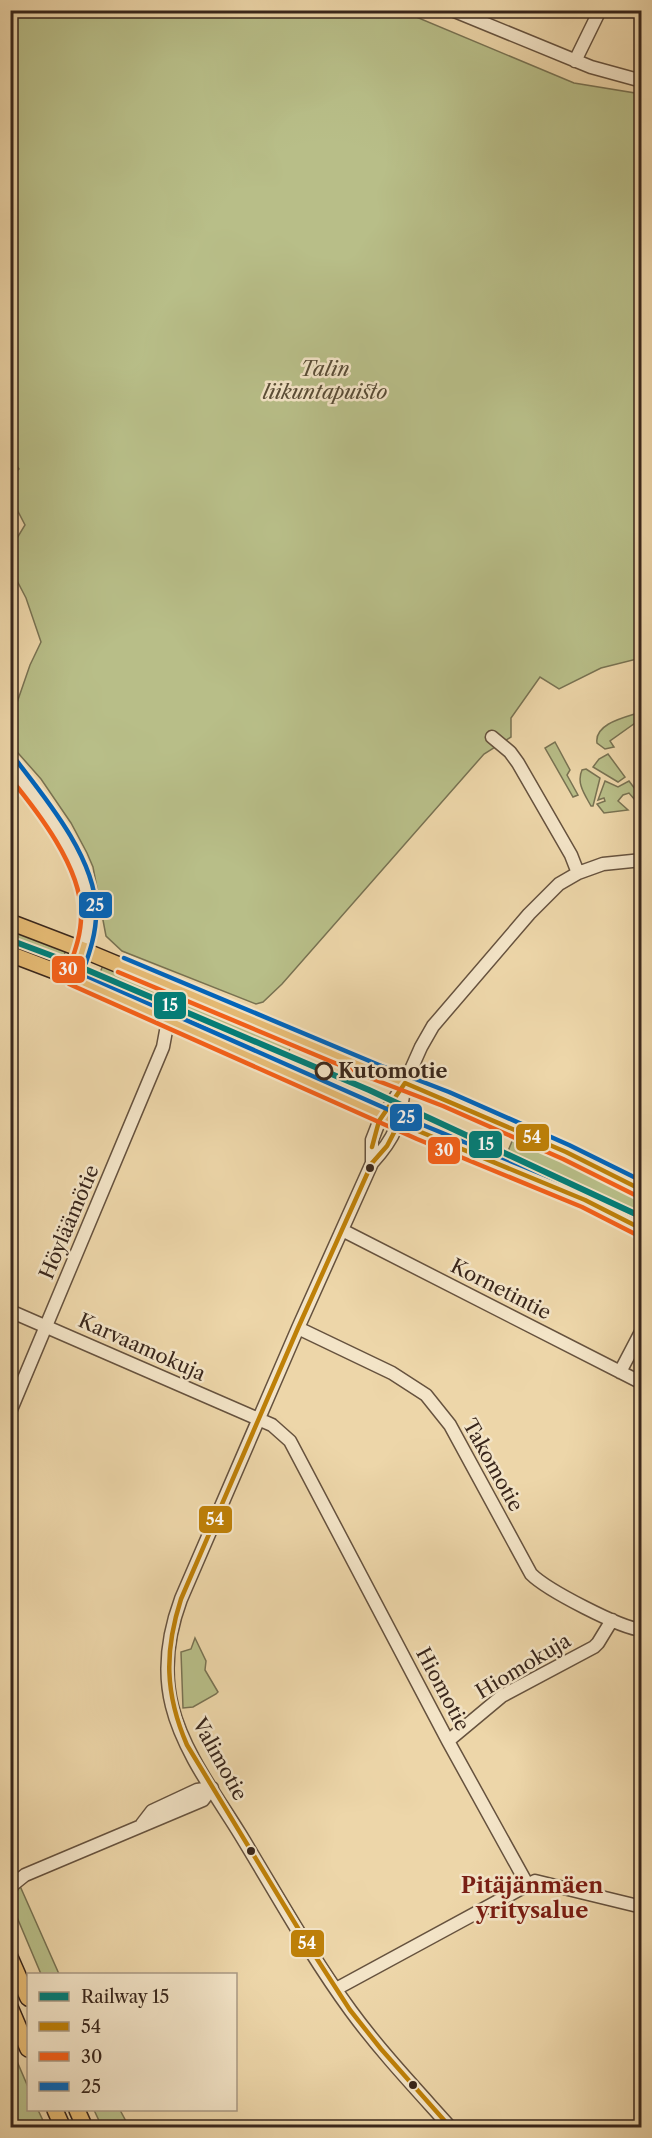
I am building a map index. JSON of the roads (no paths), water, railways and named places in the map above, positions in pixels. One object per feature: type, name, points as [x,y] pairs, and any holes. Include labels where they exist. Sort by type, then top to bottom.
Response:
[{"type":"main road","points":[[10,922],[405,1083],[566,1152],[642,1190]]},
{"type":"main road","points":[[10,954],[73,978],[399,1123],[585,1200],[642,1228]]},
{"type":"main road","points":[[10,1957],[27,1996]]},
{"type":"main road","points":[[10,2007],[27,2047]]},
{"type":"main road","points":[[56,2111],[63,2127]]},
{"type":"main road","points":[[78,2111],[85,2127]]},
{"type":"street","points":[[452,10],[575,61],[642,81]]},
{"type":"street","points":[[575,61],[600,10]]},
{"type":"street","points":[[492,737],[510,752],[518,763],[571,855],[578,873]]},
{"type":"street","points":[[10,765],[38,802],[83,877],[88,894],[87,933],[73,978]]},
{"type":"street","points":[[405,1083],[433,1026],[546,896],[578,873],[610,862],[642,860]]},
{"type":"street","name":"Höyläämötie","points":[[10,1412],[175,1023]]},
{"type":"street","name":"Valimotie","points":[[372,1163],[372,1140],[382,1115],[405,1083]]},
{"type":"street","name":"Valimotie","points":[[405,1083],[399,1123],[387,1146],[372,1163],[181,1599],[168,1646],[168,1683],[176,1719],[187,1745],[336,1989],[372,2039],[451,2127]]},
{"type":"street","name":"Kornetintie","points":[[342,1230],[642,1383]]},
{"type":"street","name":"Karvaamokuja","points":[[10,1311],[258,1419]]},
{"type":"street","name":"Takomotie","points":[[298,1328],[393,1373],[426,1395],[450,1425],[531,1574],[546,1587],[625,1626],[642,1630]]},
{"type":"street","points":[[620,1372],[642,1330]]},
{"type":"street","name":"Hiomotie","points":[[258,1419],[272,1425],[290,1441],[448,1741],[527,1884]]},
{"type":"street","name":"Hiomokuja","points":[[448,1741],[502,1696],[594,1647],[612,1620]]},
{"type":"street","points":[[10,1887],[25,1875],[142,1824],[152,1811],[197,1790],[212,1788]]},
{"type":"street","points":[[10,1875],[25,1875]]},
{"type":"street","points":[[336,1989],[527,1884],[541,1881],[642,1907]]},
{"type":"rail line","name":"15","points":[[10,940],[66,961],[369,1090],[642,1217]]},
{"type":"place","name":"Kutomotie","points":[[324,1071]]},
{"type":"district","name":"Pitäjänmäen yritysalue","points":[[532,1898]]},
{"type":"park label","name":"Talin liikuntapuisto","points":[[325,380]]}]
